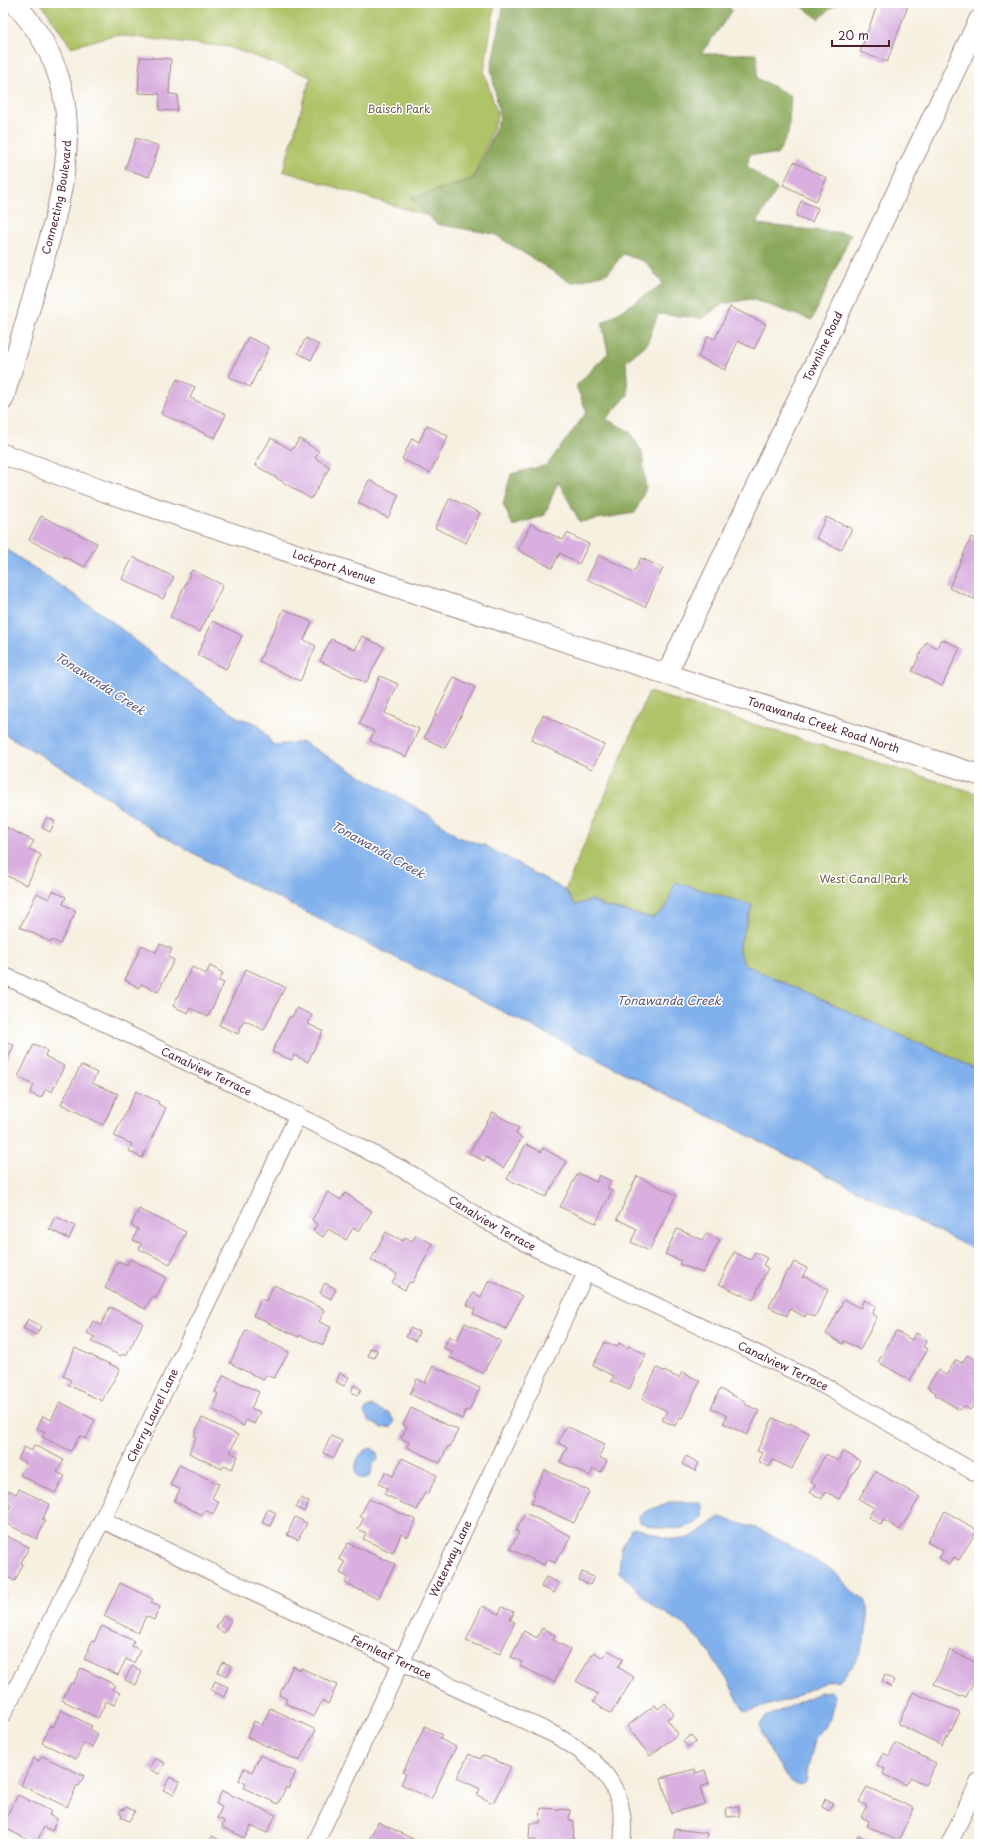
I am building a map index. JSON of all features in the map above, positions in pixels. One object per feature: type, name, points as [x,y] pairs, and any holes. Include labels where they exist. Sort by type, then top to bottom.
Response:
[{"type":"street","name":"Connecting Boulevard","points":[[3,400],[45,255],[62,189],[68,141],[68,124],[64,103],[52,59],[28,18],[14,3]]},
{"type":"street","name":"Townline Road","points":[[667,673],[979,20]]},
{"type":"street","name":"Lockport Avenue","points":[[3,454],[144,504],[393,586],[667,673]]},
{"type":"street","name":"Tonawanda Creek Road North","points":[[667,673],[979,775]]},
{"type":"street","name":"Canalview Terrace","points":[[3,975],[298,1115],[392,1164],[506,1233],[586,1273],[824,1385],[979,1475]]},
{"type":"street","name":"Cherry Laurel Lane","points":[[3,1714],[102,1520],[298,1115]]},
{"type":"street","name":"Waterway Lane","points":[[315,1844],[586,1273]]},
{"type":"street","name":"Fernleaf Terrace","points":[[102,1520],[400,1663],[553,1734],[587,1754],[606,1775],[618,1798],[623,1817],[622,1844]]},
{"type":"street","points":[[949,1844],[979,1782]]},
{"type":"green space","name":"Baisch Park","points":[[41,3],[495,3],[484,72],[498,116],[454,224],[283,171],[311,77],[229,47],[114,35],[71,47]]},
{"type":"green space","points":[[504,3],[727,3],[732,11],[701,54],[757,54],[757,78],[791,96],[788,134],[777,155],[750,154],[747,166],[777,189],[756,224],[851,234],[812,320],[751,299],[723,304],[702,318],[658,314],[647,344],[626,361],[628,395],[606,419],[629,431],[642,452],[646,488],[635,513],[580,522],[558,481],[545,515],[513,526],[503,504],[511,474],[547,465],[587,412],[576,386],[608,353],[602,323],[663,284],[646,262],[623,254],[608,273],[571,283],[494,234],[436,224],[410,198],[474,178],[500,118],[491,68]]},
{"type":"green space","points":[[797,3],[837,3],[819,19]]},
{"type":"green space","name":"West Canal Park","points":[[649,692],[979,794],[979,1070],[745,965],[738,950],[752,905],[666,908],[652,918],[603,906],[593,900],[575,905],[565,890]]},
{"type":"water","name":"Tonawanda Creek","points":[[3,547],[104,615],[172,670],[239,718],[258,724],[273,745],[303,742],[429,815],[458,837],[486,846],[565,890],[575,905],[593,900],[603,906],[652,918],[666,908],[675,882],[752,905],[738,950],[745,965],[979,1070],[979,1252],[238,878],[152,830],[83,780],[3,733]]},
{"type":"water","points":[[371,1406],[390,1414],[394,1421],[392,1427],[383,1428],[368,1420],[364,1413],[366,1409]]},
{"type":"water","points":[[371,1448],[377,1452],[378,1460],[373,1465],[370,1476],[360,1478],[356,1474],[358,1458],[360,1454]]},
{"type":"water","points":[[669,1502],[699,1502],[702,1506],[703,1517],[690,1526],[682,1528],[654,1527],[640,1522],[639,1516]]},
{"type":"water","points":[[719,1517],[762,1530],[835,1572],[851,1591],[865,1600],[867,1604],[867,1626],[863,1644],[852,1667],[839,1680],[827,1681],[790,1699],[749,1711],[745,1710],[705,1646],[682,1623],[655,1607],[619,1572],[621,1549],[631,1529],[636,1528],[664,1537],[679,1539],[693,1536]]},
{"type":"water","points":[[830,1691],[835,1696],[830,1719],[815,1739],[805,1782],[801,1786],[795,1784],[783,1772],[763,1736],[760,1724],[766,1717],[821,1692]]},
{"type":"building","points":[[878,3],[909,3],[887,62],[860,52]]},
{"type":"building","points":[[140,57],[171,59],[169,94],[178,95],[177,111],[159,110],[160,94],[138,93]]},
{"type":"building","points":[[136,138],[159,146],[149,177],[125,169]]},
{"type":"building","points":[[794,162],[827,178],[816,201],[783,185]]},
{"type":"building","points":[[801,201],[818,208],[812,222],[796,216]]},
{"type":"building","points":[[730,307],[766,324],[754,349],[738,341],[725,370],[698,357],[708,336],[715,339]]},
{"type":"building","points":[[248,337],[269,347],[250,387],[229,377]]},
{"type":"building","points":[[306,338],[319,345],[311,360],[298,353]]},
{"type":"building","points":[[177,379],[195,387],[190,398],[226,414],[215,438],[161,414]]},
{"type":"building","points":[[427,425],[448,436],[430,473],[402,459],[412,438],[419,442]]},
{"type":"building","points":[[271,438],[292,450],[299,439],[319,451],[315,458],[330,467],[311,499],[255,465]]},
{"type":"building","points":[[369,480],[399,495],[388,518],[358,503]]},
{"type":"building","points":[[450,498],[480,513],[466,543],[435,528]]},
{"type":"building","points":[[41,516],[97,543],[85,567],[29,540]]},
{"type":"building","points":[[826,517],[852,529],[841,550],[816,538]]},
{"type":"building","points":[[531,524],[563,540],[567,533],[589,544],[579,564],[560,553],[552,568],[518,550]]},
{"type":"building","points":[[971,537],[979,541],[979,588],[974,599],[949,588]]},
{"type":"building","points":[[599,555],[634,572],[641,558],[663,568],[645,607],[587,579]]},
{"type":"building","points":[[133,557],[174,577],[163,599],[122,579]]},
{"type":"building","points":[[192,570],[223,585],[200,632],[170,617]]},
{"type":"building","points":[[284,609],[312,622],[304,640],[316,646],[300,681],[259,661]]},
{"type":"building","points":[[213,621],[242,636],[226,669],[197,655]]},
{"type":"building","points":[[362,636],[384,647],[366,683],[320,661],[331,639],[355,650]]},
{"type":"building","points":[[941,639],[960,648],[942,686],[912,671],[926,642],[937,648]]},
{"type":"building","points":[[380,676],[398,684],[385,713],[419,729],[406,757],[370,741],[374,731],[359,724]]},
{"type":"building","points":[[454,677],[475,687],[445,748],[424,738]]},
{"type":"building","points":[[543,715],[604,745],[592,769],[531,740]]},
{"type":"building","points":[[47,817],[55,821],[50,832],[42,828]]},
{"type":"building","points":[[3,826],[34,841],[29,849],[41,855],[27,885],[3,874]]},
{"type":"building","points":[[53,891],[66,897],[63,904],[76,911],[60,944],[52,940],[51,942],[20,927],[37,893],[49,899]]},
{"type":"building","points":[[160,944],[172,949],[168,957],[174,960],[158,992],[141,984],[139,988],[125,980],[142,945],[156,952]]},
{"type":"building","points":[[210,966],[223,973],[219,981],[224,983],[208,1017],[190,1008],[188,1013],[173,1006],[192,967],[206,974]]},
{"type":"building","points":[[246,969],[285,987],[264,1030],[244,1020],[238,1034],[219,1025]]},
{"type":"building","points":[[297,1008],[312,1015],[308,1024],[323,1031],[308,1062],[294,1055],[292,1060],[272,1052],[290,1016],[292,1017]]},
{"type":"building","points":[[3,1040],[14,1045],[3,1069]]},
{"type":"building","points":[[34,1044],[47,1050],[45,1056],[64,1066],[52,1092],[46,1089],[41,1098],[30,1093],[34,1085],[18,1077]]},
{"type":"building","points":[[81,1065],[97,1073],[92,1083],[118,1094],[103,1125],[61,1104]]},
{"type":"building","points":[[136,1091],[159,1102],[158,1104],[166,1108],[142,1158],[129,1151],[132,1144],[114,1136]]},
{"type":"building","points":[[493,1112],[519,1128],[516,1134],[522,1138],[503,1168],[486,1157],[484,1161],[469,1153]]},
{"type":"building","points":[[526,1144],[541,1152],[543,1148],[567,1162],[546,1197],[507,1179]]},
{"type":"building","points":[[578,1173],[596,1182],[599,1175],[611,1181],[607,1188],[612,1191],[596,1223],[560,1207]]},
{"type":"building","points":[[637,1176],[676,1195],[649,1251],[631,1242],[637,1229],[617,1219]]},
{"type":"building","points":[[328,1192],[341,1200],[345,1193],[372,1211],[359,1231],[353,1228],[346,1240],[328,1229],[323,1237],[313,1231],[317,1224],[312,1220]]},
{"type":"building","points":[[139,1209],[186,1232],[170,1264],[139,1249],[141,1244],[133,1240],[138,1229],[131,1225]]},
{"type":"building","points":[[55,1216],[75,1226],[69,1239],[49,1229]]},
{"type":"building","points":[[677,1229],[703,1240],[706,1233],[720,1240],[703,1273],[679,1264],[681,1261],[665,1254]]},
{"type":"building","points":[[386,1232],[403,1241],[405,1237],[412,1241],[416,1235],[433,1244],[412,1283],[409,1282],[405,1290],[392,1283],[397,1274],[371,1260]]},
{"type":"building","points":[[734,1252],[751,1260],[755,1252],[767,1258],[763,1265],[768,1268],[753,1300],[719,1284]]},
{"type":"building","points":[[130,1259],[166,1277],[156,1298],[153,1296],[145,1309],[105,1288],[118,1261],[127,1265]]},
{"type":"building","points":[[794,1262],[807,1268],[802,1277],[804,1278],[805,1276],[828,1290],[815,1317],[807,1313],[805,1317],[790,1309],[787,1316],[769,1307],[787,1270],[789,1271]]},
{"type":"building","points":[[489,1280],[522,1296],[506,1329],[473,1314],[475,1309],[467,1305],[473,1293],[481,1297]]},
{"type":"building","points":[[325,1283],[336,1289],[331,1299],[320,1293]]},
{"type":"building","points":[[274,1285],[325,1310],[319,1322],[331,1327],[323,1345],[300,1335],[299,1337],[253,1316],[261,1299],[266,1301]]},
{"type":"building","points":[[844,1300],[860,1308],[864,1300],[876,1306],[872,1314],[877,1317],[860,1350],[844,1341],[843,1344],[826,1334]]},
{"type":"building","points":[[110,1307],[143,1323],[126,1356],[122,1354],[121,1356],[92,1342],[95,1337],[87,1333],[93,1321],[101,1325]]},
{"type":"building","points":[[28,1319],[41,1326],[36,1335],[23,1328]]},
{"type":"building","points":[[465,1323],[501,1341],[483,1373],[449,1357],[452,1352],[444,1348],[449,1336],[457,1340]]},
{"type":"building","points":[[410,1328],[419,1332],[415,1341],[406,1337]]},
{"type":"building","points":[[246,1330],[289,1352],[274,1378],[266,1375],[263,1380],[230,1363]]},
{"type":"building","points":[[896,1331],[912,1340],[916,1333],[927,1340],[923,1347],[928,1349],[910,1380],[878,1362]]},
{"type":"building","points":[[605,1342],[617,1347],[619,1343],[628,1348],[629,1346],[646,1354],[629,1390],[611,1381],[614,1376],[593,1366]]},
{"type":"building","points":[[75,1348],[120,1369],[102,1401],[68,1385],[71,1380],[63,1376]]},
{"type":"building","points":[[370,1348],[377,1350],[375,1358],[368,1356]]},
{"type":"building","points":[[967,1355],[979,1362],[974,1373],[979,1376],[979,1395],[970,1410],[964,1406],[960,1410],[935,1395],[936,1393],[927,1387],[938,1370],[946,1375],[956,1360],[962,1363]]},
{"type":"building","points":[[433,1366],[480,1388],[469,1411],[466,1410],[462,1419],[410,1394],[417,1379],[425,1383]]},
{"type":"building","points":[[657,1368],[679,1378],[682,1372],[700,1381],[682,1418],[680,1417],[675,1426],[662,1420],[667,1411],[642,1399]]},
{"type":"building","points":[[340,1373],[349,1377],[344,1386],[336,1382]]},
{"type":"building","points":[[224,1375],[259,1392],[251,1408],[260,1412],[254,1424],[246,1420],[244,1426],[212,1409],[218,1394],[215,1392]]},
{"type":"building","points":[[354,1385],[361,1389],[358,1395],[351,1392]]},
{"type":"building","points":[[720,1389],[746,1402],[745,1404],[759,1411],[747,1435],[723,1423],[727,1416],[711,1408]]},
{"type":"building","points":[[60,1402],[95,1420],[86,1439],[80,1436],[71,1451],[42,1437],[45,1432],[37,1428],[43,1416],[51,1420]]},
{"type":"building","points":[[411,1408],[458,1430],[440,1463],[407,1447],[409,1442],[401,1438],[407,1427],[403,1425]]},
{"type":"building","points":[[202,1418],[238,1435],[230,1452],[238,1456],[232,1469],[224,1465],[222,1469],[189,1453],[196,1437],[194,1436]]},
{"type":"building","points":[[773,1418],[789,1426],[790,1423],[809,1433],[792,1469],[773,1460],[769,1467],[758,1461],[762,1453],[757,1451]]},
{"type":"building","points":[[566,1426],[605,1444],[599,1457],[607,1461],[601,1472],[593,1469],[590,1476],[560,1462],[567,1447],[558,1443]]},
{"type":"building","points":[[331,1436],[342,1441],[334,1458],[323,1453]]},
{"type":"building","points":[[34,1445],[64,1460],[57,1472],[65,1476],[55,1493],[20,1475],[26,1463],[18,1459],[24,1447],[32,1451]]},
{"type":"building","points":[[843,1451],[860,1461],[839,1499],[826,1492],[822,1499],[810,1492],[815,1485],[810,1482],[826,1454],[838,1461]]},
{"type":"building","points":[[686,1456],[699,1463],[695,1471],[682,1464]]},
{"type":"building","points":[[402,1458],[437,1475],[428,1494],[425,1492],[417,1510],[384,1494],[387,1488],[379,1484],[385,1472],[393,1476]]},
{"type":"building","points":[[179,1465],[219,1484],[212,1498],[219,1502],[213,1514],[205,1510],[202,1515],[174,1501],[180,1489],[170,1485]]},
{"type":"building","points":[[545,1470],[589,1491],[574,1523],[531,1503],[535,1495],[533,1494]]},
{"type":"building","points":[[875,1471],[920,1497],[900,1530],[884,1520],[881,1525],[868,1517],[874,1508],[859,1499]]},
{"type":"building","points":[[19,1489],[50,1504],[42,1520],[45,1521],[37,1539],[3,1522],[11,1505],[3,1501],[9,1490],[16,1494]]},
{"type":"building","points":[[301,1498],[309,1502],[304,1512],[296,1507]]},
{"type":"building","points":[[369,1499],[416,1520],[408,1537],[401,1534],[393,1553],[363,1539],[366,1533],[358,1529],[364,1518],[360,1516]]},
{"type":"building","points":[[268,1509],[276,1513],[270,1526],[262,1522]]},
{"type":"building","points":[[945,1511],[977,1530],[959,1560],[954,1557],[950,1565],[939,1558],[943,1551],[927,1542]]},
{"type":"building","points":[[525,1513],[571,1536],[562,1554],[560,1553],[555,1563],[547,1559],[544,1565],[510,1549],[519,1532],[516,1531]]},
{"type":"building","points":[[295,1517],[307,1523],[298,1540],[287,1535]]},
{"type":"building","points":[[3,1534],[29,1547],[21,1563],[23,1564],[15,1581],[3,1575]]},
{"type":"building","points":[[348,1543],[395,1564],[378,1599],[345,1583],[348,1577],[340,1573],[345,1562],[339,1559]]},
{"type":"building","points":[[582,1572],[594,1577],[590,1585],[579,1580]]},
{"type":"building","points":[[546,1577],[559,1583],[554,1593],[541,1587]]},
{"type":"building","points":[[120,1583],[153,1599],[151,1603],[160,1607],[154,1620],[146,1616],[138,1633],[104,1616]]},
{"type":"building","points":[[3,1590],[7,1592],[3,1601]]},
{"type":"building","points":[[482,1606],[499,1614],[502,1607],[514,1612],[510,1620],[515,1622],[500,1654],[466,1641]]},
{"type":"building","points":[[223,1616],[231,1620],[224,1633],[216,1628]]},
{"type":"building","points":[[102,1626],[134,1641],[132,1646],[140,1650],[134,1663],[126,1659],[118,1675],[84,1659],[92,1641],[94,1642]]},
{"type":"building","points":[[542,1628],[555,1635],[553,1640],[570,1649],[554,1682],[520,1666],[522,1662],[511,1657],[524,1631],[537,1638]]},
{"type":"building","points":[[608,1650],[623,1659],[618,1667],[634,1677],[611,1714],[593,1702],[598,1694],[576,1681],[594,1652],[603,1658]]},
{"type":"building","points":[[950,1650],[979,1664],[979,1671],[966,1697],[962,1695],[961,1697],[934,1684]]},
{"type":"building","points":[[223,1662],[232,1666],[227,1676],[218,1672]]},
{"type":"building","points":[[132,1666],[142,1671],[136,1685],[125,1680]]},
{"type":"building","points":[[293,1666],[300,1670],[301,1668],[337,1685],[328,1704],[322,1701],[314,1717],[285,1703],[287,1699],[279,1695]]},
{"type":"building","points":[[81,1668],[115,1685],[112,1689],[120,1693],[114,1705],[106,1701],[98,1718],[62,1700],[71,1683],[73,1684]]},
{"type":"building","points":[[885,1675],[894,1680],[891,1687],[882,1682]]},
{"type":"building","points":[[215,1681],[228,1687],[224,1697],[211,1690]]},
{"type":"building","points":[[913,1692],[960,1713],[948,1737],[946,1736],[942,1745],[898,1724]]},
{"type":"building","points":[[665,1703],[674,1714],[667,1719],[678,1734],[650,1756],[627,1726],[655,1705],[658,1709]]},
{"type":"building","points":[[270,1708],[316,1730],[299,1761],[247,1737],[254,1721],[262,1725]]},
{"type":"building","points":[[61,1710],[92,1726],[90,1730],[98,1734],[92,1747],[84,1743],[76,1759],[42,1743],[50,1725],[53,1727]]},
{"type":"building","points":[[425,1726],[442,1735],[440,1739],[456,1747],[431,1799],[401,1784],[406,1774],[403,1772]]},
{"type":"building","points":[[691,1735],[696,1741],[688,1747],[683,1741]]},
{"type":"building","points":[[895,1743],[936,1763],[925,1785],[910,1777],[906,1785],[883,1774],[885,1769],[877,1765],[883,1753],[889,1756]]},
{"type":"building","points":[[469,1754],[480,1759],[482,1755],[511,1767],[493,1803],[477,1795],[480,1789],[457,1778]]},
{"type":"building","points":[[260,1755],[296,1772],[288,1789],[286,1787],[278,1804],[244,1788],[246,1784],[239,1780],[244,1768],[252,1772]]},
{"type":"building","points":[[42,1756],[84,1776],[79,1786],[77,1785],[67,1807],[21,1785],[34,1758],[39,1761]]},
{"type":"building","points":[[155,1758],[165,1763],[159,1774],[149,1769]]},
{"type":"building","points":[[695,1769],[696,1773],[705,1770],[709,1784],[700,1787],[705,1804],[671,1813],[661,1778]]},
{"type":"building","points":[[170,1777],[180,1782],[174,1794],[163,1790]]},
{"type":"building","points":[[867,1787],[914,1808],[898,1841],[867,1826],[869,1821],[861,1817],[867,1806],[859,1802]]},
{"type":"building","points":[[222,1791],[276,1815],[267,1833],[251,1826],[245,1838],[222,1827],[224,1821],[217,1818],[222,1807],[216,1804]]},
{"type":"building","points":[[18,1795],[51,1811],[49,1815],[57,1819],[52,1831],[44,1827],[36,1844],[3,1827],[3,1822]]},
{"type":"building","points":[[825,1799],[833,1803],[829,1811],[822,1807]]},
{"type":"building","points":[[126,1807],[135,1811],[129,1821],[121,1817],[122,1815],[119,1813]]},
{"type":"building","points":[[739,1807],[739,1816],[727,1817],[726,1808]]},
{"type":"building","points":[[541,1808],[570,1810],[569,1820],[574,1821],[573,1844],[535,1844],[536,1839],[529,1839],[530,1823],[540,1823]]},
{"type":"building","points":[[378,1822],[422,1844],[378,1844],[369,1840]]},
{"type":"building","points":[[675,1829],[707,1833],[705,1844],[673,1844]]},
{"type":"building","points":[[212,1836],[228,1844],[208,1844]]},
{"type":"building","points":[[858,1836],[875,1844],[854,1844]]},
{"type":"building","points":[[3,1839],[13,1844],[3,1844]]}]
